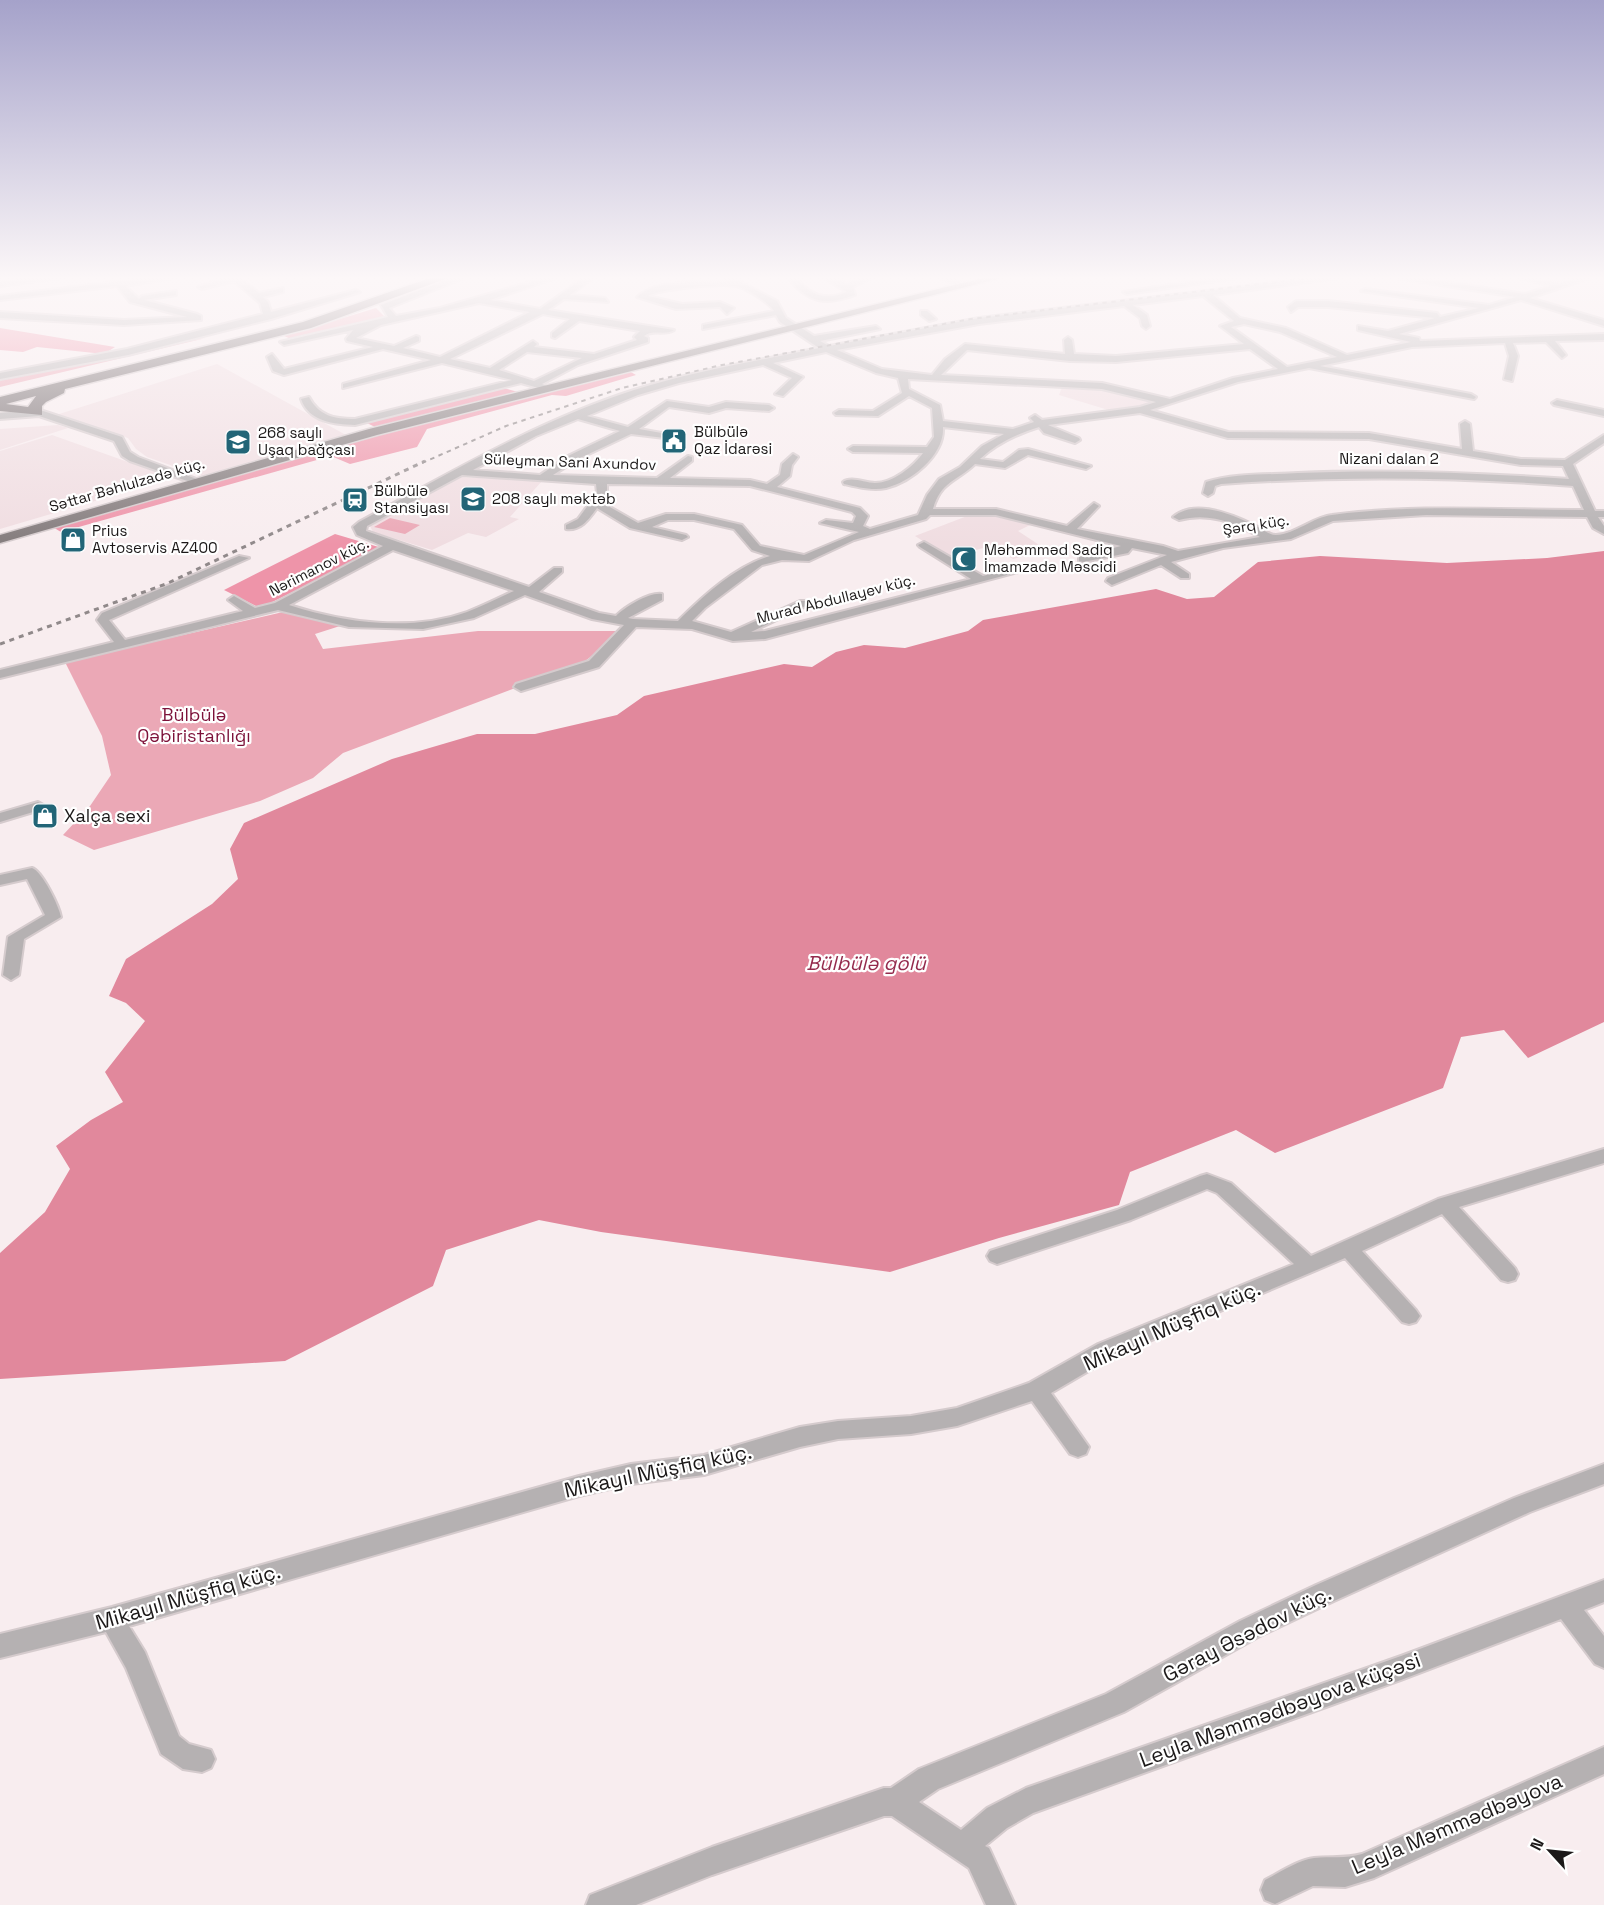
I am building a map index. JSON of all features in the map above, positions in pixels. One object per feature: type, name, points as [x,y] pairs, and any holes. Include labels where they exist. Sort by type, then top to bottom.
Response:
[{"type":"highway","points":[[0,392],[104,367]]},
{"type":"highway","points":[[0,401],[140,367]]},
{"type":"highway","points":[[0,407],[38,412],[37,403],[48,395],[112,374]]},
{"type":"main road","name":"Səttar Bəhlulzadə küç.","points":[[0,539],[373,432],[541,386],[623,367]]},
{"type":"street","points":[[0,376],[49,367]]},
{"type":"street","points":[[276,367],[278,371],[284,372],[304,367]]},
{"type":"street","points":[[346,386],[422,367]]},
{"type":"street","points":[[473,367],[525,379],[541,386],[569,367]]},
{"type":"street","points":[[492,371],[498,367]]},
{"type":"street","name":"Nərimanov küç.","points":[[392,546],[361,533],[359,527],[516,441],[662,385],[741,367]]},
{"type":"street","points":[[774,367],[798,377],[780,394]]},
{"type":"street","points":[[869,367],[903,376],[1109,386],[1165,402]]},
{"type":"street","points":[[936,376],[943,367]]},
{"type":"street","points":[[919,468],[941,473],[972,461],[986,448],[1038,420],[1141,410],[1236,380],[1293,367]]},
{"type":"street","points":[[1317,367],[1422,392],[1472,397]]},
{"type":"street","points":[[1509,379],[1511,367]]},
{"type":"street","points":[[848,482],[875,486],[885,485],[919,468],[939,437],[940,424],[936,405],[908,393],[902,387],[903,376]]},
{"type":"street","points":[[355,422],[525,379]]},
{"type":"street","points":[[839,413],[875,414],[908,393]]},
{"type":"street","points":[[306,399],[309,408],[327,418],[355,422],[373,432]]},
{"type":"street","points":[[540,479],[574,457],[629,431],[670,404],[709,410],[726,405],[770,408]]},
{"type":"street","points":[[1557,404],[1604,413]]},
{"type":"street","points":[[1141,410],[1154,416],[1228,435],[1368,436],[1532,463],[1567,463],[1602,441]]},
{"type":"street","points":[[0,416],[38,412],[118,439],[126,454],[134,459],[197,482]]},
{"type":"street","points":[[577,416],[629,431],[669,437]]},
{"type":"street","points":[[1038,420],[1054,434],[1075,440]]},
{"type":"street","points":[[940,424],[1014,432]]},
{"type":"street","points":[[1465,424],[1468,453]]},
{"type":"street","points":[[853,449],[929,450]]},
{"type":"street","points":[[972,461],[1005,465],[1023,452],[1028,452],[1086,466]]},
{"type":"street","points":[[770,487],[785,476],[788,464],[793,457]]},
{"type":"street","points":[[661,480],[688,459]]},
{"type":"street","points":[[1567,463],[1600,528]]},
{"type":"street","name":"Süleyman Sani Axundov","points":[[460,472],[540,479],[717,481],[770,487],[856,510],[862,516],[857,527]]},
{"type":"street","points":[[641,528],[666,517],[694,517],[738,527],[756,548],[782,556],[805,559],[869,532],[914,521],[927,512],[941,473]]},
{"type":"street","name":"Nizani dalan 2","points":[[1208,493],[1210,484],[1220,481],[1336,474],[1474,474],[1577,483]]},
{"type":"street","points":[[570,527],[582,521],[604,490],[601,481]]},
{"type":"street","points":[[594,503],[609,509],[621,520],[641,528],[682,537]]},
{"type":"street","points":[[1070,530],[1094,506]]},
{"type":"street","name":"Şərq küç.","points":[[927,512],[985,510],[1128,544],[1162,549],[1177,555],[1223,545],[1287,537],[1321,520],[1331,518],[1426,512],[1604,514]]},
{"type":"street","points":[[1179,517],[1190,512],[1206,513],[1248,527],[1273,540]]},
{"type":"street","points":[[826,523],[857,527],[869,532]]},
{"type":"street","points":[[1083,559],[1124,551],[1128,544]]},
{"type":"street","name":"Nərimanov küç.","points":[[0,674],[279,606],[392,546]]},
{"type":"street","name":"Murad Abdullayev küç.","points":[[392,546],[417,552],[567,607],[618,621],[683,623],[733,637],[765,635],[803,627],[1012,572]]},
{"type":"street","points":[[924,546],[981,580]]},
{"type":"street","points":[[1112,581],[1177,555]]},
{"type":"street","points":[[683,623],[744,570],[782,556]]},
{"type":"street","points":[[123,645],[103,620],[106,616],[243,558]]},
{"type":"street","points":[[1162,561],[1185,576]]},
{"type":"street","points":[[279,606],[342,623],[391,627],[430,624],[468,616],[528,591],[558,570]]},
{"type":"street","points":[[618,621],[658,597]]},
{"type":"street","points":[[234,600],[254,613]]},
{"type":"street","points":[[733,637],[743,629],[804,604]]},
{"type":"street","points":[[521,687],[594,664],[633,622]]},
{"type":"street","points":[[0,818],[38,806]]},
{"type":"street","points":[[0,880],[32,873],[52,910],[53,917],[16,937],[11,975]]},
{"type":"street","name":"Mikayıl Müşfiq küç.","points":[[0,1646],[112,1619],[579,1486],[631,1474],[704,1465],[800,1437],[957,1418],[1037,1390],[1106,1350],[1309,1266],[1445,1204],[1604,1156]]},
{"type":"street","points":[[997,1256],[1124,1215],[1208,1181],[1224,1188],[1309,1266]]},
{"type":"street","points":[[1445,1204],[1508,1274]]},
{"type":"street","points":[[1348,1249],[1409,1316]]},
{"type":"street","points":[[1037,1390],[1078,1447]]},
{"type":"street","name":"Gəray Əsədov küç.","points":[[895,1802],[929,1779],[1115,1702],[1249,1629],[1325,1593],[1522,1505],[1604,1474]]},
{"type":"street","name":"Leyla Məmmədbəyova küçəsi","points":[[964,1845],[997,1818],[1026,1802],[1401,1668],[1604,1591]]},
{"type":"street","points":[[1565,1605],[1604,1656]]},
{"type":"street","points":[[112,1619],[136,1661],[170,1745],[183,1756],[202,1759]]},
{"type":"street","name":"Leyla Məmmədbəyova","points":[[1275,1890],[1312,1872],[1346,1873],[1364,1868],[1604,1760]]},
{"type":"street","points":[[600,1905],[712,1861],[862,1809],[895,1802],[964,1845],[979,1858],[1001,1905]]},
{"type":"shaded area","points":[[208,367],[222,367],[346,435],[202,476],[147,457],[136,449],[128,438],[56,415]]},
{"type":"shaded area","points":[[629,371],[636,375],[566,396],[552,395],[427,429],[417,447],[350,464],[331,456],[61,532],[51,526],[444,417]]},
{"type":"shaded area","points":[[1063,385],[1103,387],[1154,401],[1153,404],[1115,412],[1059,395]]},
{"type":"shaded area","points":[[500,387],[518,392],[377,428],[365,422]]},
{"type":"shaded area","points":[[58,425],[68,428],[0,450],[0,429]]},
{"type":"shaded area","points":[[52,435],[173,478],[0,529],[0,451]]},
{"type":"shaded area","name":"208 saylı məktəb","points":[[459,477],[542,481],[510,517],[519,519],[486,537],[468,533],[432,550],[373,532],[370,526]]},
{"type":"shaded area","points":[[975,513],[1032,524],[1018,531],[1047,550],[1013,559],[991,546],[948,557],[915,536]]},
{"type":"shaded area","points":[[335,534],[382,548],[260,608],[224,590]]},
{"type":"green space","points":[[55,367],[85,367],[0,387],[0,379]]},
{"type":"green space","points":[[390,518],[420,525],[405,534],[374,527]]},
{"type":"green space","name":"Bülbülə Qəbiristanlığı","points":[[283,612],[340,626],[315,634],[323,649],[478,631],[618,631],[607,644],[584,662],[343,753],[313,778],[260,801],[94,850],[63,835],[90,806],[111,775],[102,736],[65,662]]},
{"type":"water","name":"Bülbülə gölü","points":[[1604,551],[1604,1022],[1528,1058],[1504,1030],[1461,1037],[1443,1088],[1275,1153],[1236,1130],[1130,1172],[1119,1205],[999,1238],[890,1272],[601,1232],[539,1220],[446,1250],[433,1286],[285,1361],[0,1379],[0,1253],[45,1212],[70,1169],[56,1146],[91,1120],[123,1102],[105,1072],[145,1021],[126,1003],[109,996],[126,959],[212,904],[238,879],[230,849],[244,823],[392,759],[477,734],[535,734],[617,715],[644,696],[784,664],[812,667],[836,652],[864,645],[905,648],[968,631],[983,620],[1156,589],[1187,599],[1214,597],[1258,562],[1320,556],[1447,563],[1547,558]]},
{"type":"railway","points":[[422,463],[506,426],[622,388],[714,367]]},
{"type":"railway","points":[[0,644],[166,584],[425,461]]},
{"type":"place","name":"Bülbülə Qaz İdarəsi","points":[[674,441]]},
{"type":"place","name":"268 saylı Uşaq bağçası","points":[[238,442]]},
{"type":"place","name":"208 saylı məktəb","points":[[473,499]]},
{"type":"place","name":"Bülbülə Stansiyası","points":[[355,500]]},
{"type":"place","name":"Prius Avtoservis AZ400","points":[[73,540]]},
{"type":"place","name":"Məhəmməd Sadiq İmamzadə Məscidi","points":[[964,559]]},
{"type":"place","name":"Xalça sexi","points":[[45,816]]}]
